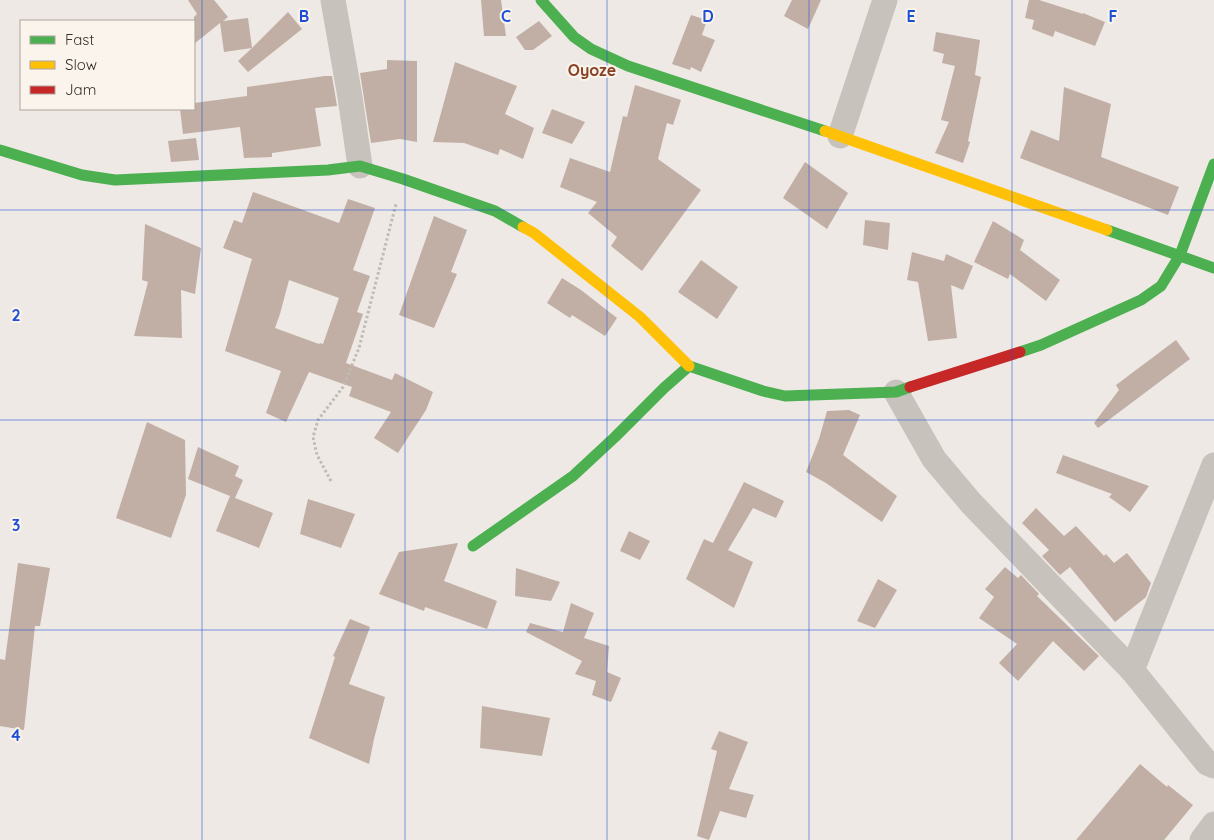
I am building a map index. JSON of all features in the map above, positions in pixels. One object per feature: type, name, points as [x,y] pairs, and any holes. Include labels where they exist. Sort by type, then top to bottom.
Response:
[{"type":"street","points":[[333,0],[360,166]]},
{"type":"street","points":[[840,136],[885,0]]},
{"type":"street","points":[[554,6],[574,37],[591,49],[628,66],[840,136],[1214,268]]},
{"type":"street","points":[[0,150],[82,175],[115,180],[328,170],[360,166],[403,179],[495,211],[534,233],[640,317],[689,366],[785,396],[896,392],[1041,345],[1141,300],[1161,286],[1180,256],[1214,164]]},
{"type":"street","points":[[473,546],[573,476],[689,366]]},
{"type":"street","points":[[896,392],[934,459],[971,503],[1132,670],[1208,763],[1214,766]]},
{"type":"street","points":[[1132,670],[1214,465]]},
{"type":"street","points":[[1202,840],[1214,824]]},
{"type":"path","points":[[331,481],[317,456],[313,437],[318,420],[342,387],[359,348],[403,179]]},
{"type":"building","points":[[188,0],[214,0],[228,17],[223,21],[248,18],[252,48],[224,52],[220,23],[195,43],[194,17],[197,14]]},
{"type":"building","points":[[481,0],[501,0],[506,36],[484,36]]},
{"type":"building","points":[[792,0],[821,0],[808,29],[784,16]]},
{"type":"building","points":[[1029,0],[1039,0],[1083,13],[1105,22],[1095,46],[1055,31],[1053,37],[1032,29],[1034,20],[1025,18]]},
{"type":"building","points":[[288,12],[302,29],[248,72],[238,61]]},
{"type":"building","points":[[691,15],[707,20],[702,35],[715,40],[701,72],[691,67],[690,70],[672,64]]},
{"type":"building","points":[[539,21],[552,36],[533,50],[525,50],[516,37]]},
{"type":"building","points":[[936,32],[980,40],[975,75],[981,77],[968,141],[970,142],[963,163],[935,153],[949,122],[941,120],[955,66],[942,63],[944,54],[933,51]]},
{"type":"building","points":[[387,60],[417,61],[417,142],[400,139],[371,143],[360,73],[387,69]]},
{"type":"building","points":[[455,62],[517,86],[505,114],[534,128],[523,159],[500,149],[498,155],[464,143],[433,142]]},
{"type":"building","points":[[332,76],[337,106],[315,108],[321,146],[272,153],[272,157],[244,158],[240,127],[183,134],[180,110],[195,110],[195,103],[247,96],[247,87]]},
{"type":"building","points":[[635,85],[681,100],[673,125],[667,123],[658,159],[701,190],[642,271],[611,246],[617,237],[588,213],[597,202],[560,187],[570,158],[610,172],[623,116],[627,117]]},
{"type":"building","points":[[1064,87],[1111,104],[1101,157],[1179,187],[1168,215],[1020,158],[1031,130],[1059,141]]},
{"type":"building","points":[[552,109],[585,122],[572,144],[542,133]]},
{"type":"building","points":[[196,138],[199,160],[171,162],[168,141]]},
{"type":"building","points":[[805,162],[848,193],[827,229],[783,198]]},
{"type":"building","points":[[253,192],[339,223],[348,199],[375,208],[353,270],[370,276],[357,312],[363,314],[346,363],[392,380],[395,373],[433,392],[426,410],[398,453],[374,438],[391,412],[349,396],[352,387],[309,372],[286,422],[266,413],[281,371],[225,351],[252,259],[223,248],[234,220],[242,223]],"holes":[[[289,280],[339,298],[323,344],[275,328]]]},
{"type":"building","points":[[434,216],[467,230],[451,272],[457,274],[434,328],[399,315]]},
{"type":"building","points":[[865,220],[890,223],[888,250],[863,245]]},
{"type":"building","points":[[993,221],[1024,240],[1020,250],[1060,280],[1046,301],[1010,274],[1008,279],[974,262]]},
{"type":"building","points":[[145,224],[201,248],[195,294],[181,290],[182,338],[134,336],[148,282],[142,280]]},
{"type":"building","points":[[912,252],[944,261],[946,254],[973,266],[963,290],[951,285],[957,338],[928,341],[918,282],[907,280]]},
{"type":"building","points":[[701,260],[738,287],[717,319],[678,292]]},
{"type":"building","points":[[562,278],[617,318],[605,336],[572,315],[570,318],[547,303]]},
{"type":"building","points":[[1176,340],[1190,359],[1098,428],[1094,423],[1119,390],[1116,385]]},
{"type":"building","points":[[849,410],[860,415],[843,455],[897,496],[882,522],[826,483],[806,472],[819,439],[827,411]]},
{"type":"building","points":[[147,422],[185,440],[186,495],[171,538],[116,518]]},
{"type":"building","points":[[198,447],[239,466],[235,476],[243,480],[235,498],[273,513],[259,548],[216,531],[230,496],[188,479]]},
{"type":"building","points":[[1063,455],[1149,486],[1130,512],[1109,497],[1112,494],[1056,473]]},
{"type":"building","points":[[744,482],[784,501],[776,518],[753,508],[728,550],[753,562],[734,608],[686,579],[704,539],[713,543]]},
{"type":"building","points":[[308,499],[355,514],[341,548],[300,534]]},
{"type":"building","points":[[1036,508],[1064,536],[1076,526],[1104,556],[1106,554],[1114,563],[1127,553],[1151,583],[1146,597],[1115,622],[1070,567],[1060,575],[1042,556],[1049,550],[1022,523]]},
{"type":"building","points":[[629,531],[650,541],[640,560],[620,551]]},
{"type":"building","points":[[458,543],[444,581],[497,601],[487,629],[425,607],[424,611],[379,594],[399,552]]},
{"type":"building","points":[[18,563],[50,568],[40,626],[35,626],[24,730],[0,726],[0,659],[5,660]]},
{"type":"building","points":[[1005,567],[1018,578],[1021,575],[1039,594],[1037,596],[1099,656],[1084,671],[1053,641],[1018,681],[999,663],[1017,644],[979,618],[994,597],[985,589]]},
{"type":"building","points":[[516,568],[560,582],[551,601],[515,596]]},
{"type":"building","points":[[878,579],[897,590],[875,628],[857,621]]},
{"type":"building","points":[[571,603],[594,613],[584,638],[609,646],[607,672],[621,678],[611,702],[592,695],[596,681],[575,674],[582,661],[526,632],[530,623],[563,632]]},
{"type":"building","points":[[350,619],[370,627],[349,684],[385,697],[369,764],[309,738],[335,657],[333,656]]},
{"type":"building","points":[[482,706],[550,718],[542,756],[480,748]]},
{"type":"building","points":[[719,731],[748,742],[729,789],[754,795],[746,818],[720,811],[709,840],[697,836],[717,751],[711,749]]},
{"type":"building","points":[[1140,764],[1167,787],[1168,785],[1193,805],[1164,840],[1076,840]]},
{"type":"traffic: fast","points":[[541,0],[574,37],[591,49],[628,66],[825,131]]},
{"type":"traffic: fast","points":[[0,150],[82,175],[115,180],[328,170],[360,166],[495,211],[523,227]]},
{"type":"traffic: fast","points":[[1020,352],[1041,345],[1141,300],[1161,286],[1180,255],[1214,164]]},
{"type":"traffic: fast","points":[[1107,230],[1214,268]]},
{"type":"traffic: fast","points":[[473,546],[573,476],[689,366],[763,391],[785,396],[896,392],[910,387]]},
{"type":"traffic: slow","points":[[825,131],[1107,230]]},
{"type":"traffic: slow","points":[[523,227],[534,233],[640,317],[689,366]]},
{"type":"traffic: jam","points":[[910,387],[1020,352]]},
{"type":"district","name":"Oyoze","points":[[592,70]]}]
